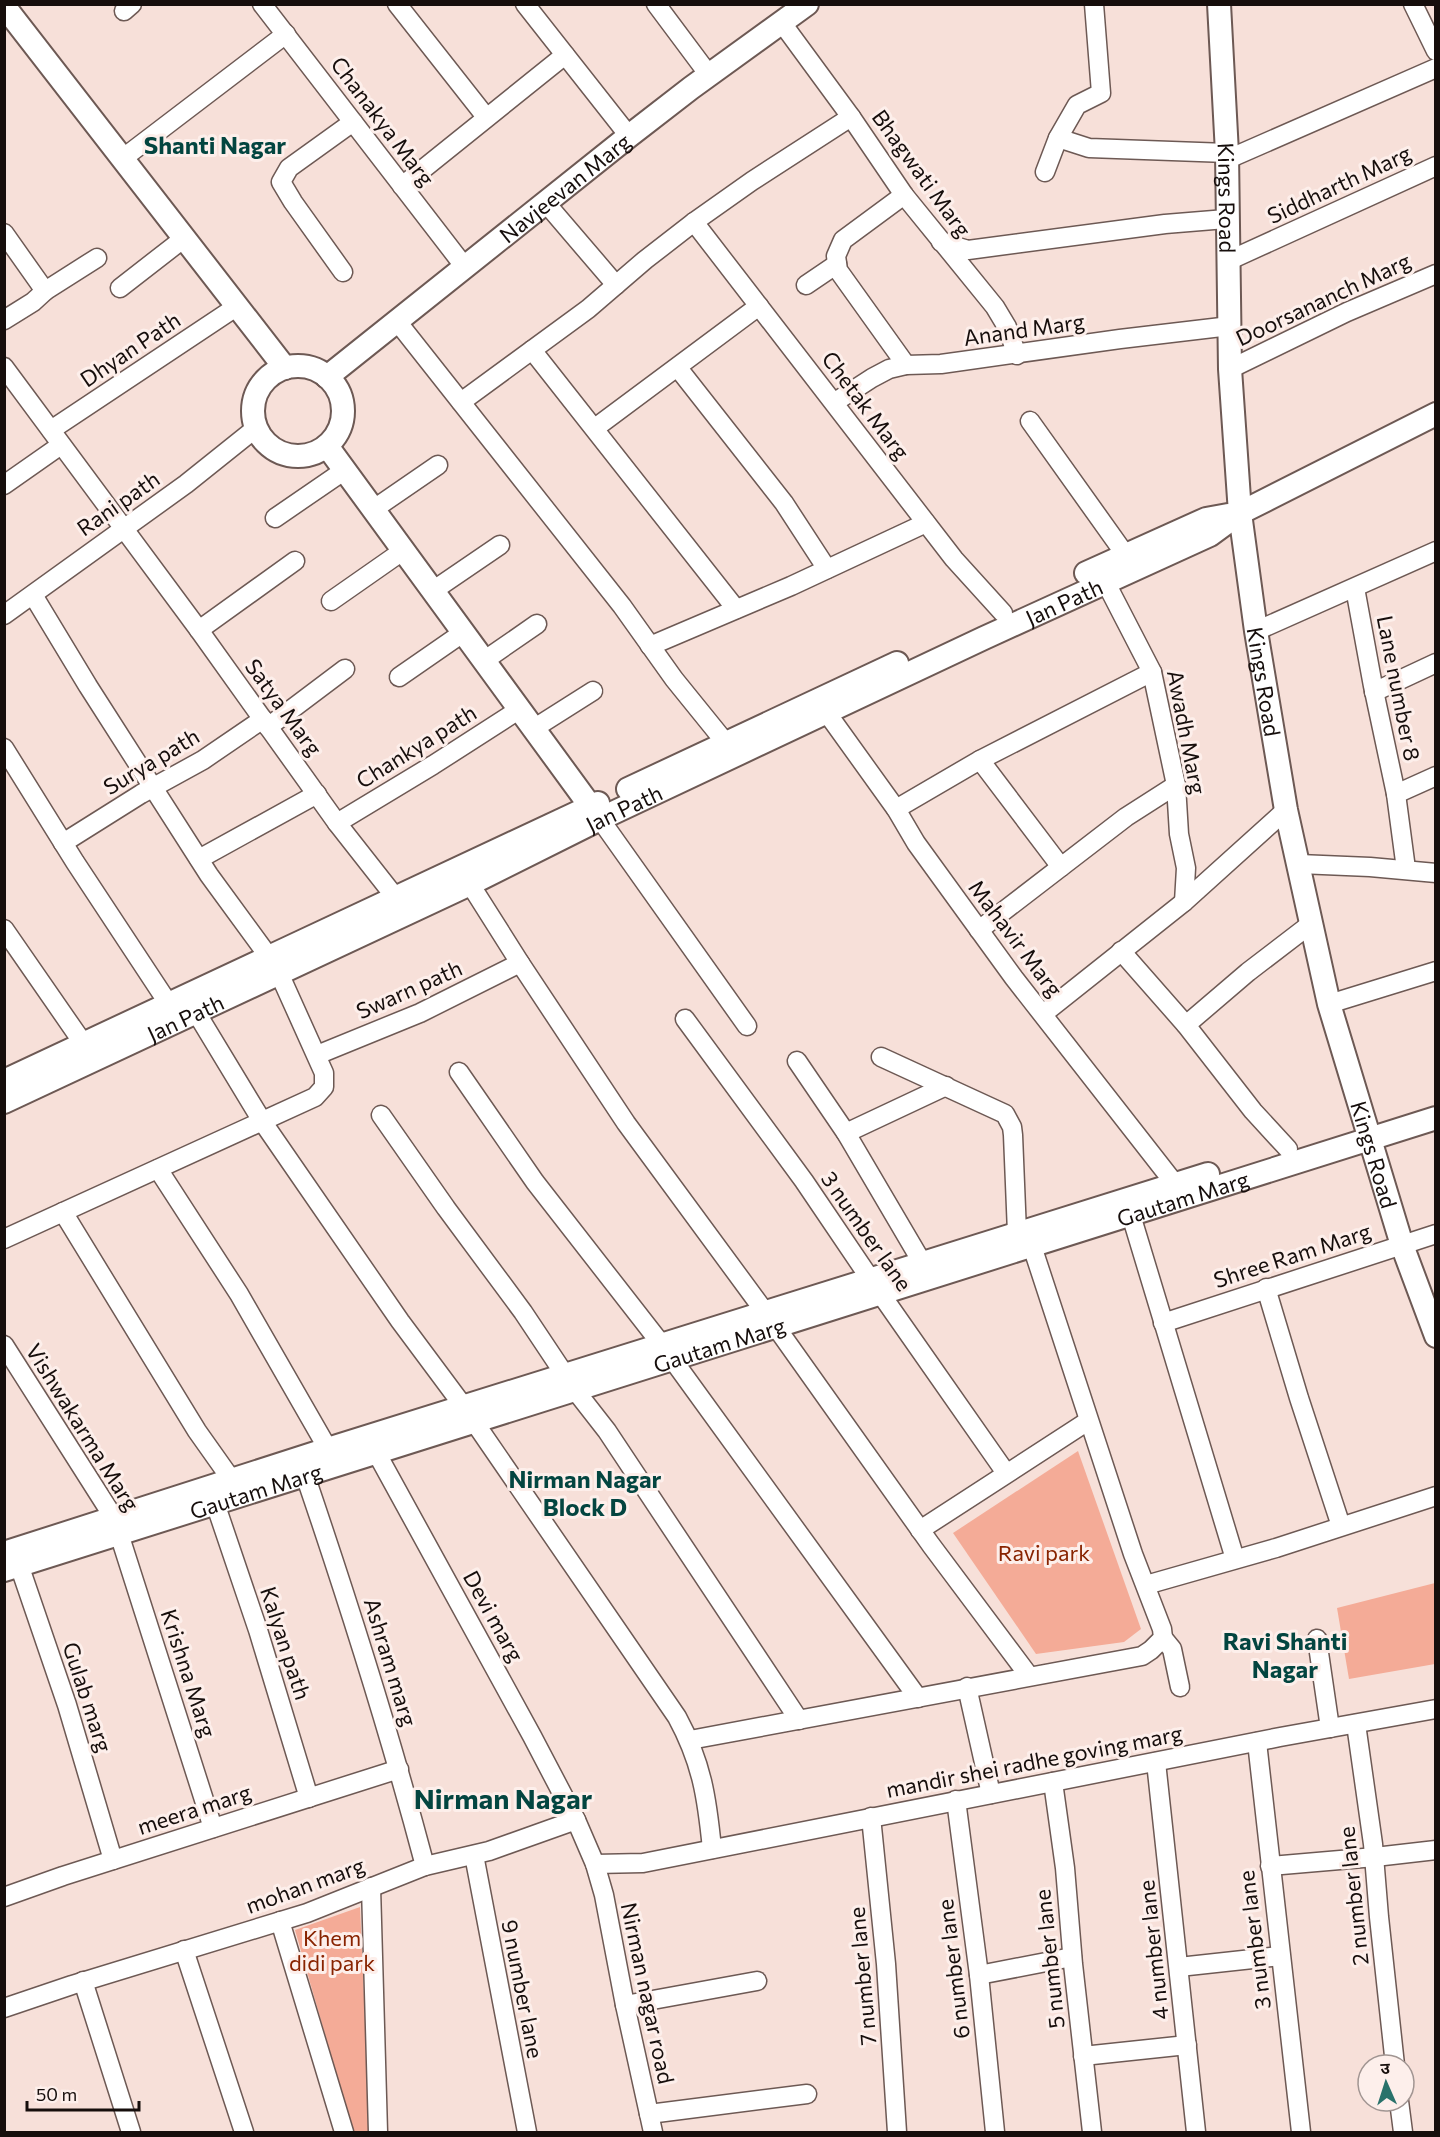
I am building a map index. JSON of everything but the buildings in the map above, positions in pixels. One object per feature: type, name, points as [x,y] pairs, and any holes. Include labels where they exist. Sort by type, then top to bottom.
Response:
[{"type":"street","name":"Chanakya Marg","points":[[262,4],[464,266]]},
{"type":"street","points":[[397,4],[486,117]]},
{"type":"street","points":[[525,4],[629,136]]},
{"type":"street","points":[[656,4],[709,75]]},
{"type":"street","name":"Navjeevan Marg","points":[[327,377],[629,136],[807,4]]},
{"type":"street","points":[[1045,172],[1058,138],[1077,105],[1101,93],[1094,4]]},
{"type":"street","name":"Kings Road","points":[[1219,4],[1226,157],[1226,219],[1230,260],[1230,369],[1240,513],[1256,631],[1286,810],[1329,1004],[1402,1245],[1435,1333]]},
{"type":"street","points":[[1413,4],[1436,51]]},
{"type":"street","points":[[4,6],[285,368]]},
{"type":"street","name":"Bhagwati Marg","points":[[782,23],[851,117],[903,195],[995,307],[1007,327],[1017,355]]},
{"type":"street","points":[[122,159],[286,34]]},
{"type":"street","points":[[402,186],[565,56]]},
{"type":"street","points":[[1058,138],[1089,148],[1226,157],[1436,68]]},
{"type":"street","points":[[461,402],[588,309],[694,222],[761,175],[851,117]]},
{"type":"street","points":[[343,272],[281,182],[289,168],[353,122]]},
{"type":"street","name":"Siddharth Marg","points":[[1230,260],[1436,166]]},
{"type":"street","points":[[903,195],[843,240],[836,256],[838,270],[906,365]]},
{"type":"street","points":[[545,202],[616,285]]},
{"type":"street","points":[[941,242],[968,250],[1165,224],[1226,219]]},
{"type":"street","name":"Chetak Marg","points":[[694,222],[954,559],[1003,613]]},
{"type":"street","points":[[4,233],[45,291]]},
{"type":"street","points":[[120,288],[183,239]]},
{"type":"street","points":[[4,320],[97,258]]},
{"type":"street","points":[[806,285],[837,264]]},
{"type":"street","name":"Doorsananch Marg","points":[[1230,369],[1347,312],[1436,274]]},
{"type":"street","points":[[595,428],[759,306]]},
{"type":"street","name":"Dhyan Path","points":[[4,485],[56,437],[236,307]]},
{"type":"street","points":[[396,320],[622,606],[674,679],[725,742]]},
{"type":"street","name":"Anand Marg","points":[[835,402],[889,369],[906,365],[941,364],[1017,355],[1120,339],[1230,326]]},
{"type":"street","points":[[532,350],[736,609]]},
{"type":"street","points":[[300,366],[314,369],[327,377],[339,393],[343,411],[341,424],[327,446],[310,454],[293,456],[281,453],[270,447],[256,428],[253,410],[257,392],[269,377],[285,368],[300,366]]},
{"type":"street","name":"Satya Marg","points":[[4,367],[199,630],[337,823],[402,905]]},
{"type":"street","points":[[678,368],[784,503],[827,569]]},
{"type":"street","name":"Jan Path","points":[[402,905],[470,884],[725,742],[1003,613],[1130,561],[1206,519],[1240,513],[1436,414]]},
{"type":"street","points":[[1030,421],[1130,561]]},
{"type":"street","name":"Rani path","points":[[4,615],[186,484],[256,428]]},
{"type":"street","points":[[327,446],[596,812],[747,1026]]},
{"type":"street","points":[[374,509],[438,465]]},
{"type":"street","points":[[275,518],[345,470]]},
{"type":"street","points":[[650,646],[926,523]]},
{"type":"street","points":[[434,590],[500,545]]},
{"type":"street","points":[[331,601],[404,550]]},
{"type":"street","points":[[1256,631],[1436,551]]},
{"type":"street","points":[[199,630],[295,561]]},
{"type":"street","name":"Jan Path","points":[[4,1081],[168,1003],[274,965],[596,812],[827,713],[1105,581],[1130,561]]},
{"type":"street","name":"Awadh Marg","points":[[1105,581],[1152,672],[1176,785],[1179,834],[1186,868],[1184,902]]},
{"type":"street","name":"Lane number 8","points":[[1355,588],[1396,794],[1406,869]]},
{"type":"street","points":[[4,1239],[315,1097],[324,1087],[324,1073],[317,1055],[274,965],[199,859],[33,595]]},
{"type":"street","points":[[485,660],[537,624]]},
{"type":"street","points":[[399,678],[464,632]]},
{"type":"street","points":[[1374,692],[1436,663]]},
{"type":"street","name":"Surya path","points":[[63,843],[265,723],[345,669]]},
{"type":"street","points":[[896,809],[980,760],[1152,672]]},
{"type":"street","points":[[533,729],[593,692]]},
{"type":"street","name":"Chankya path","points":[[337,823],[520,709]]},
{"type":"street","name":"Mahavir Marg","points":[[827,713],[979,930],[1175,1184]]},
{"type":"street","points":[[4,748],[168,1003]]},
{"type":"street","points":[[980,760],[1061,867]]},
{"type":"street","points":[[1396,794],[1436,776]]},
{"type":"street","points":[[979,930],[1126,817],[1176,785]]},
{"type":"street","points":[[199,859],[316,794]]},
{"type":"street","points":[[1043,1014],[1184,902],[1286,810]]},
{"type":"street","points":[[1299,864],[1406,869],[1436,873]]},
{"type":"street","points":[[470,884],[626,1123],[771,1320],[920,1530],[1029,1676]]},
{"type":"street","points":[[1186,1025],[1248,972],[1312,923]]},
{"type":"street","points":[[4,929],[84,1043]]},
{"type":"street","points":[[1121,951],[1186,1025],[1253,1111],[1288,1149]]},
{"type":"street","name":"Swarn path","points":[[317,1055],[420,1013],[520,963]]},
{"type":"street","name":"Jan Path","points":[[4,1102],[196,1012],[274,965]]},
{"type":"street","points":[[1329,1004],[1436,971]]},
{"type":"street","points":[[196,1012],[262,1121],[400,1321],[469,1414],[677,1717],[690,1740],[699,1764],[707,1799],[712,1849]]},
{"type":"street","name":"3 number lane","points":[[685,1019],[804,1181],[1006,1473]]},
{"type":"street","points":[[881,1057],[1000,1110],[1012,1127],[1024,1240],[1133,1554],[1162,1629],[1163,1638],[1172,1649],[1180,1687]]},
{"type":"street","points":[[797,1061],[846,1133],[922,1264]]},
{"type":"street","points":[[459,1072],[535,1182],[667,1352],[918,1698]]},
{"type":"street","points":[[846,1133],[946,1086]]},
{"type":"street","points":[[876,1287],[922,1264],[1024,1240],[1175,1184],[1288,1149],[1367,1133],[1436,1104]]},
{"type":"street","points":[[381,1115],[523,1312],[570,1383],[607,1431],[800,1720]]},
{"type":"street","name":"Gautam Marg","points":[[11,1560],[117,1526],[214,1503],[235,1488],[305,1475],[372,1444],[1024,1240],[1131,1215],[1367,1133],[1436,1118]]},
{"type":"street","points":[[158,1168],[239,1294],[328,1449]]},
{"type":"street","points":[[63,1212],[197,1431],[235,1488]]},
{"type":"street","points":[[1131,1215],[1235,1560]]},
{"type":"street","name":"Shree Ram Marg","points":[[1163,1323],[1436,1234]]},
{"type":"street","points":[[1266,1288],[1341,1526]]},
{"type":"street","name":"Vishwakarma Marg","points":[[4,1345],[117,1526]]},
{"type":"street","points":[[920,1530],[1088,1421]]},
{"type":"street","points":[[117,1526],[235,1488],[328,1449],[372,1444]]},
{"type":"street","name":"Devi marg","points":[[372,1444],[473,1626],[576,1820]]},
{"type":"street","name":"Ashram marg","points":[[305,1475],[399,1769],[425,1866]]},
{"type":"street","points":[[1146,1585],[1235,1560],[1436,1496]]},
{"type":"street","name":"Kalyan path","points":[[214,1503],[258,1630],[309,1798]]},
{"type":"street","name":"Krishna Marg","points":[[117,1526],[213,1828]]},
{"type":"street","name":"Gulab marg","points":[[11,1560],[67,1705],[113,1860]]},
{"type":"street","points":[[690,1740],[1142,1656],[1163,1638]]},
{"type":"street","points":[[1317,1639],[1330,1728]]},
{"type":"street","points":[[968,1687],[991,1794]]},
{"type":"street","name":"mandir shei radhe goving marg","points":[[595,1864],[643,1863],[956,1800],[1436,1709]]},
{"type":"street","name":"2 number lane","points":[[1356,1724],[1375,1857],[1394,2053]]},
{"type":"street","name":"3 number lane","points":[[1257,1742],[1301,2133]]},
{"type":"street","name":"4 number lane","points":[[1156,1762],[1196,2133]]},
{"type":"street","name":"meera marg","points":[[4,1897],[399,1769]]},
{"type":"street","name":"5 number lane","points":[[1053,1782],[1065,1868],[1072,1957],[1092,2133]]},
{"type":"street","name":"6 number lane","points":[[956,1800],[979,1975],[994,2133]]},
{"type":"street","name":"7 number lane","points":[[871,1817],[886,1964],[897,2133]]},
{"type":"street","points":[[576,1820],[595,1864]]},
{"type":"street","name":"mohan marg","points":[[4,2008],[82,1981],[308,1913],[425,1866],[489,1851],[576,1820]]},
{"type":"street","points":[[1270,1866],[1436,1850]]},
{"type":"street","name":"9 number lane","points":[[474,1855],[527,2133]]},
{"type":"street","name":"Nirman nagar road","points":[[595,1864],[604,1895],[653,2133]]},
{"type":"street","points":[[371,1887],[378,2133]]},
{"type":"street","points":[[280,1921],[344,2133]]},
{"type":"street","points":[[184,1950],[244,2133]]},
{"type":"street","points":[[1179,1967],[1280,1956]]},
{"type":"street","points":[[979,1975],[1072,1957]]},
{"type":"street","points":[[82,1981],[131,2133]]},
{"type":"street","points":[[625,2005],[757,1981]]},
{"type":"street","points":[[1083,2056],[1187,2045]]},
{"type":"street","points":[[649,2114],[807,2094]]},
{"type":"street","points":[[1400,2113],[1402,2133]]},
{"type":"green space","name":"Ravi park","points":[[1078,1451],[1141,1629],[1124,1642],[1036,1654],[953,1533]]},
{"type":"green space","points":[[1435,1583],[1435,1664],[1349,1679],[1337,1608]]},
{"type":"green space","name":"Khem didi park","points":[[360,1907],[370,2132],[353,2132],[295,1930]]},
{"type":"district","name":"Shanti Nagar","points":[[215,144]]},
{"type":"district","name":"Nirman Nagar Block D","points":[[585,1492]]},
{"type":"district","name":"Ravi Shanti Nagar","points":[[1285,1654]]},
{"type":"district","name":"Nirman Nagar","points":[[503,1798]]}]
